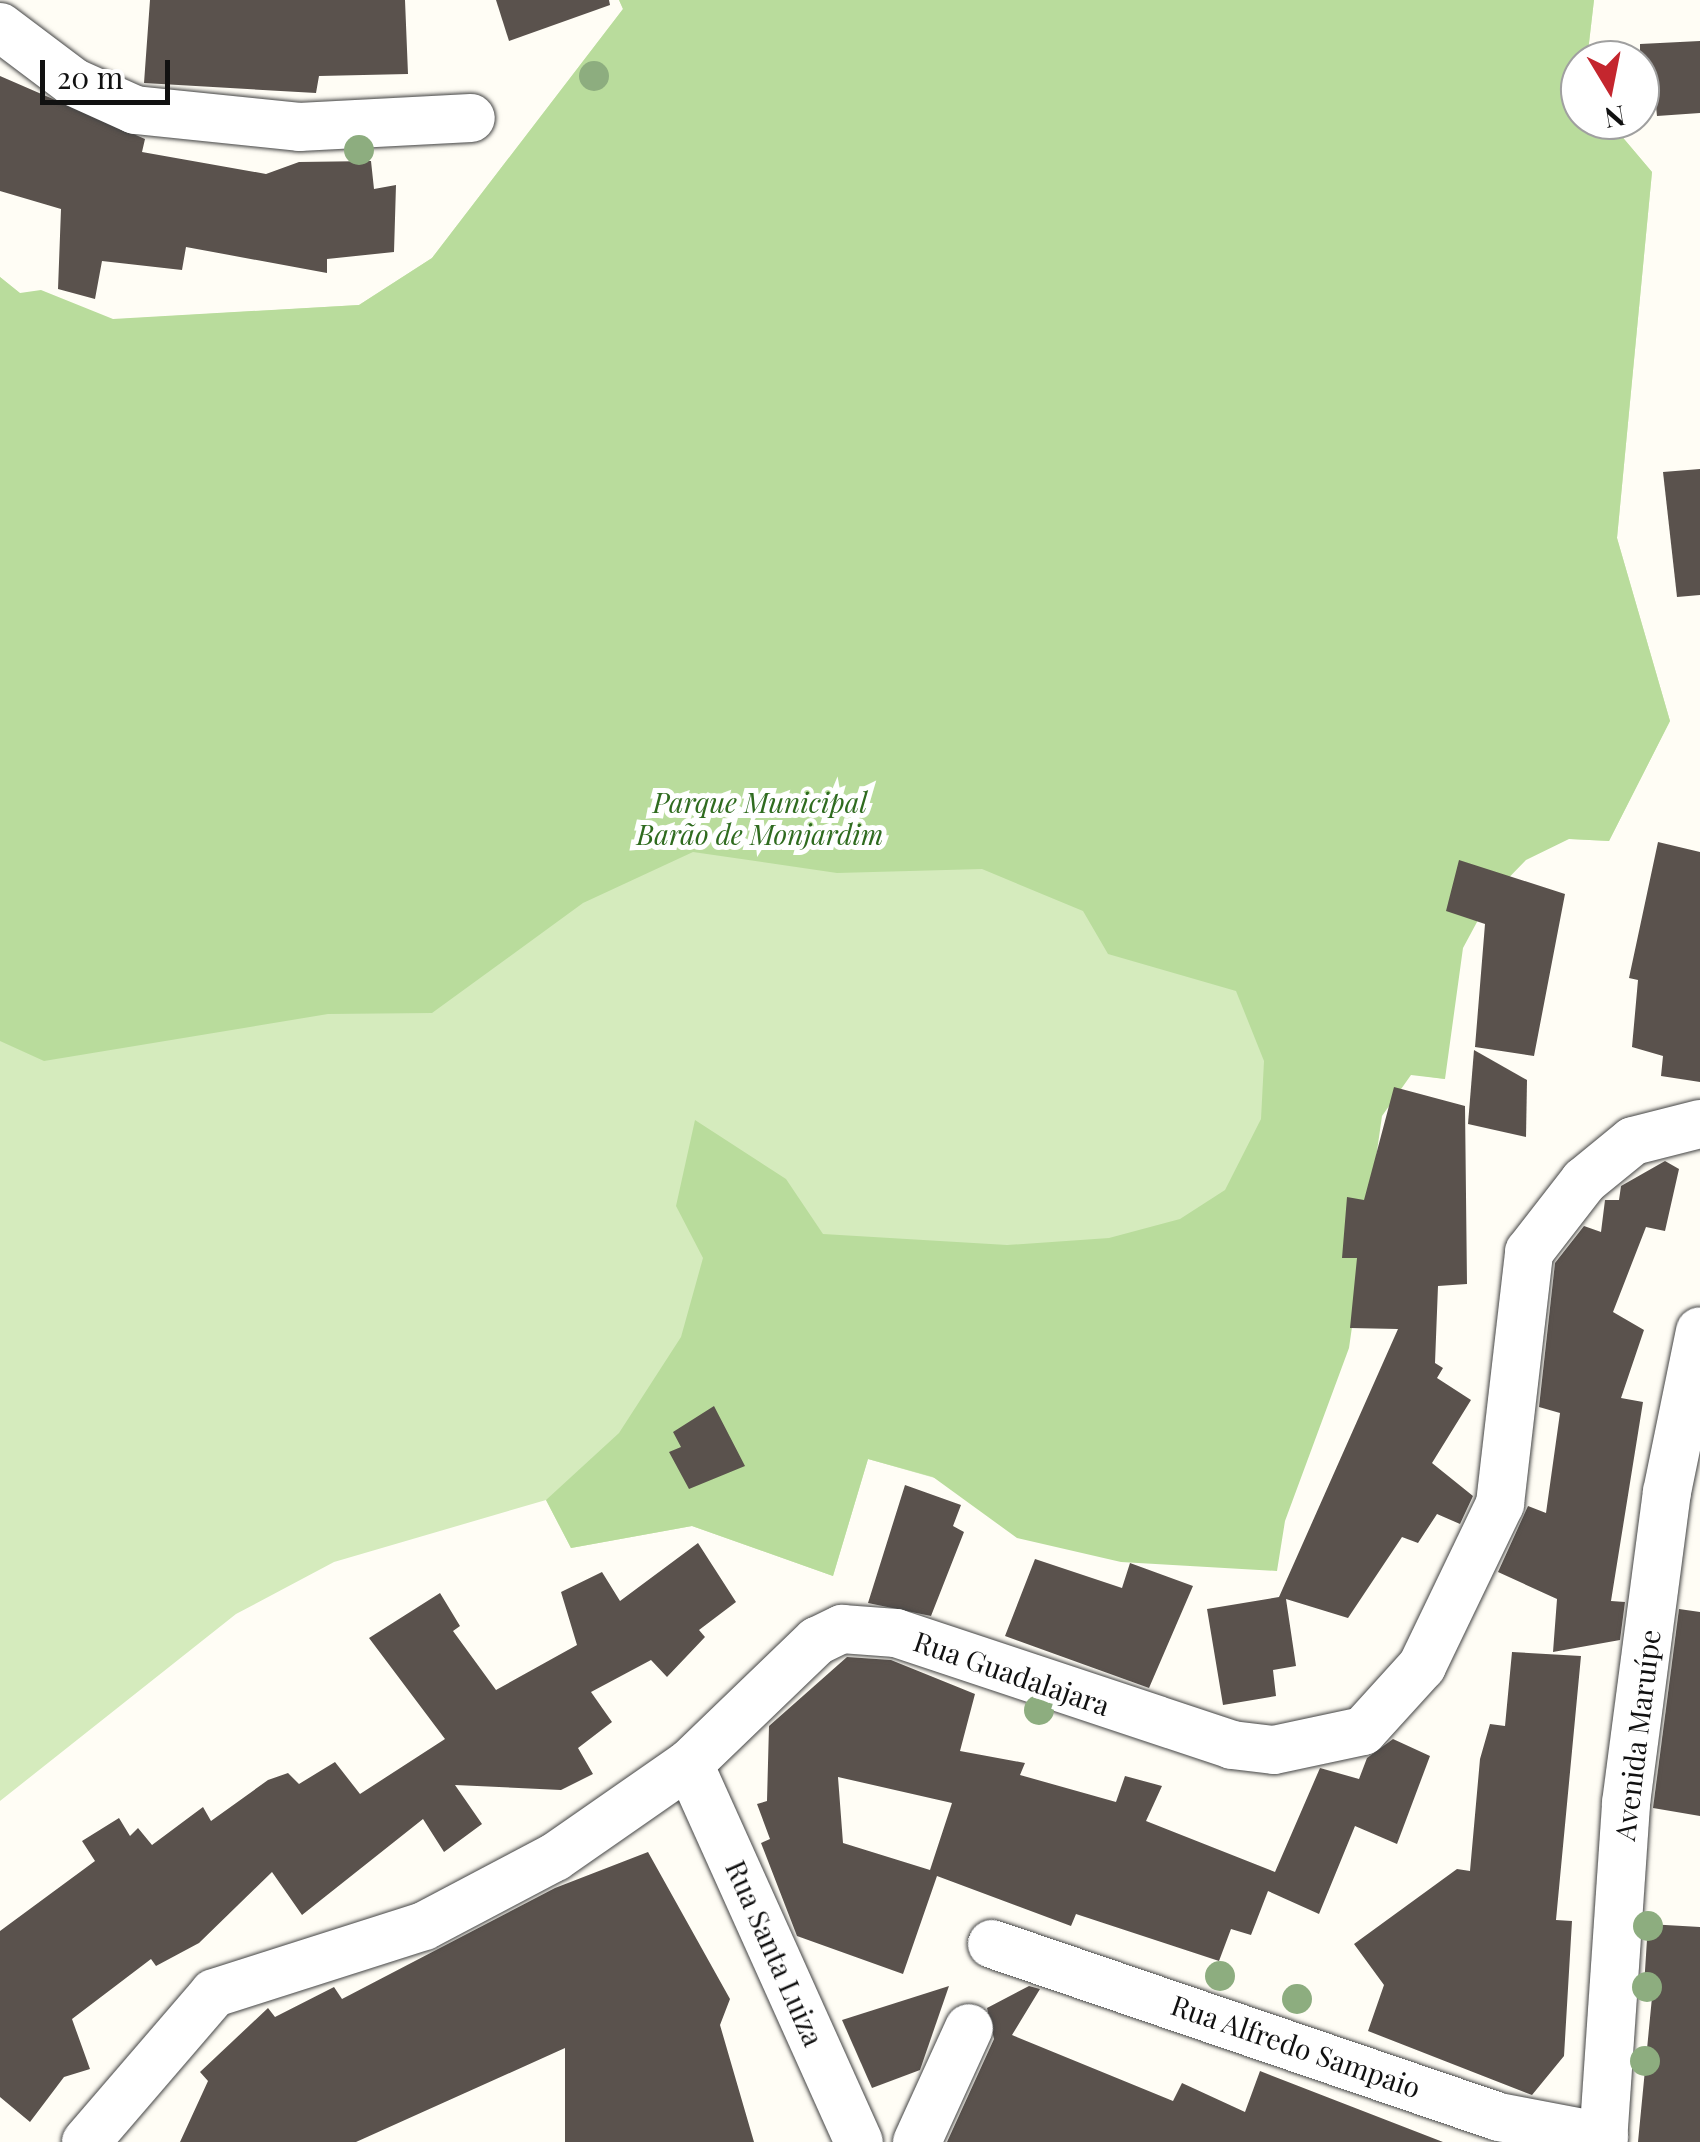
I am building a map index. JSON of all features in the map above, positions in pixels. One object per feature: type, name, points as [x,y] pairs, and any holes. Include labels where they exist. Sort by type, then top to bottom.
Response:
[{"type":"street","points":[[0,27],[73,82],[135,110],[299,126],[471,118]]},
{"type":"street","name":"Rua Guadalajara","points":[[86,2142],[214,1993],[424,1926],[555,1857],[689,1764],[818,1641],[868,1626],[1232,1746],[1274,1750],[1363,1731],[1422,1666],[1500,1504],[1529,1252],[1584,1181],[1633,1141],[1700,1124]]},
{"type":"street","name":"Avenida Maruípe","points":[[1604,2140],[1626,1804],[1668,1492],[1700,1331]]},
{"type":"street","name":"Rua Santa Luiza","points":[[689,1764],[859,2142]]},
{"type":"street","name":"Rua Alfredo Sampaio","points":[[992,1944],[1482,2129],[1604,2140]]},
{"type":"street","points":[[917,2142],[970,2028]]},
{"type":"green space","name":"Parque Municipal Barão de Monjardim","points":[[619,0],[1594,0],[1589,40],[1560,40],[1560,140],[1625,140],[1652,172],[1617,538],[1670,721],[1609,841],[1435,832],[1445,1079],[1361,1067],[1255,1569],[868,1459],[833,1576],[692,1526],[571,1548],[546,1500],[334,1562],[236,1614],[0,1801],[0,277],[56,323],[359,305],[432,258],[623,9]]},
{"type":"green space","name":"Parque Municipal Barão de Monjardim","points":[[619,0],[1594,0],[1589,40],[1560,40],[1560,140],[1625,140],[1652,172],[1617,538],[1670,721],[1609,841],[1569,839],[1526,860],[1491,896],[1463,948],[1445,1079],[1411,1075],[1382,1116],[1349,1348],[1285,1521],[1277,1571],[1121,1562],[1017,1538],[933,1477],[868,1459],[833,1576],[692,1526],[571,1548],[546,1500],[619,1433],[681,1337],[703,1258],[676,1206],[695,1120],[786,1179],[823,1234],[1007,1245],[1109,1238],[1180,1219],[1225,1190],[1261,1119],[1264,1061],[1236,991],[1108,954],[1083,911],[982,869],[837,873],[693,852],[583,903],[432,1013],[328,1014],[44,1061],[0,1041],[0,277],[20,293],[41,290],[113,319],[359,305],[432,258],[623,9]]},
{"type":"building","points":[[150,0],[405,0],[408,74],[319,76],[316,93],[144,83]]},
{"type":"building","points":[[496,0],[609,0],[610,5],[509,41]]},
{"type":"building","points":[[1700,41],[1700,113],[1660,116],[1660,43]]},
{"type":"building","points":[[0,76],[145,139],[142,152],[266,174],[299,162],[371,161],[374,189],[396,185],[394,252],[327,259],[327,273],[186,247],[182,270],[102,261],[95,299],[58,289],[61,209],[0,191]]},
{"type":"building","points":[[1700,469],[1700,595],[1677,597],[1663,472]]},
{"type":"building","points":[[1658,842],[1700,852],[1700,1082],[1661,1076],[1663,1056],[1632,1047],[1638,980],[1629,978]]},
{"type":"building","points":[[1459,860],[1565,894],[1534,1056],[1475,1047],[1485,924],[1446,911]]},
{"type":"building","points":[[1474,1050],[1527,1080],[1526,1137],[1468,1124]]},
{"type":"building","points":[[1394,1087],[1465,1106],[1467,1284],[1438,1286],[1435,1363],[1443,1368],[1437,1378],[1471,1400],[1432,1463],[1473,1496],[1460,1524],[1437,1514],[1418,1543],[1402,1537],[1348,1618],[1286,1599],[1296,1666],[1273,1670],[1276,1696],[1223,1705],[1207,1609],[1279,1597],[1398,1329],[1350,1328],[1357,1258],[1342,1258],[1347,1197],[1364,1200]]},
{"type":"building","points":[[1665,1161],[1679,1169],[1665,1231],[1646,1227],[1613,1312],[1644,1330],[1621,1398],[1643,1402],[1611,1601],[1625,1602],[1620,1640],[1553,1652],[1557,1599],[1498,1572],[1528,1506],[1546,1513],[1560,1413],[1539,1407],[1555,1263],[1584,1226],[1601,1232],[1605,1200],[1619,1200],[1621,1186]]},
{"type":"building","points":[[714,1406],[745,1466],[689,1489],[669,1452],[681,1447],[673,1432]]},
{"type":"building","points":[[905,1485],[961,1505],[953,1526],[964,1532],[931,1616],[868,1603]]},
{"type":"building","points":[[698,1543],[736,1602],[699,1630],[705,1637],[667,1677],[651,1660],[591,1692],[612,1722],[578,1748],[593,1774],[561,1790],[455,1785],[482,1824],[444,1852],[423,1819],[302,1915],[272,1872],[199,1943],[156,1966],[151,1959],[72,2019],[90,2069],[64,2077],[30,2122],[0,2097],[0,1931],[95,1861],[82,1841],[119,1818],[130,1836],[138,1828],[152,1845],[203,1807],[211,1821],[268,1780],[288,1773],[299,1784],[335,1762],[360,1794],[445,1739],[369,1638],[440,1593],[460,1626],[453,1631],[496,1690],[577,1645],[561,1592],[602,1572],[620,1601]]},
{"type":"building","points":[[1035,1559],[1122,1588],[1130,1563],[1193,1586],[1149,1688],[1005,1636]]},
{"type":"building","points":[[1679,1609],[1700,1612],[1700,1816],[1653,1808]]},
{"type":"building","points":[[1512,1652],[1581,1656],[1556,1920],[1572,1921],[1564,2056],[1532,2095],[1368,2031],[1384,1985],[1354,1944],[1457,1869],[1470,1871],[1480,1759],[1490,1724],[1505,1726]]},
{"type":"building","points":[[847,1657],[891,1660],[975,1694],[960,1751],[1025,1763],[1020,1775],[1116,1802],[1125,1776],[1162,1786],[1146,1821],[1275,1872],[1320,1768],[1359,1779],[1367,1758],[1393,1739],[1430,1756],[1397,1844],[1355,1826],[1319,1914],[1268,1891],[1251,1935],[1231,1929],[1219,1961],[1076,1914],[1071,1926],[937,1876],[903,1974],[797,1936],[761,1843],[770,1839],[757,1804],[767,1801],[769,1726]],"holes":[[[838,1777],[952,1803],[930,1870],[843,1843]]]},
{"type":"building","points":[[648,1852],[730,1999],[720,2025],[754,2142],[565,2142],[565,2048],[356,2142],[180,2142],[208,2081],[200,2072],[268,2008],[275,2017],[334,1987],[342,1999],[555,1888]]},
{"type":"building","points":[[1648,1924],[1700,1927],[1700,2142],[1638,2142],[1653,1987],[1644,1986]]},
{"type":"building","points":[[949,1986],[920,2070],[872,2088],[842,2020]]},
{"type":"building","points":[[1029,1986],[1040,1989],[1012,2035],[1173,2101],[1182,2083],[1245,2112],[1260,2071],[1443,2142],[947,2142],[994,2039],[987,2008]]}]
